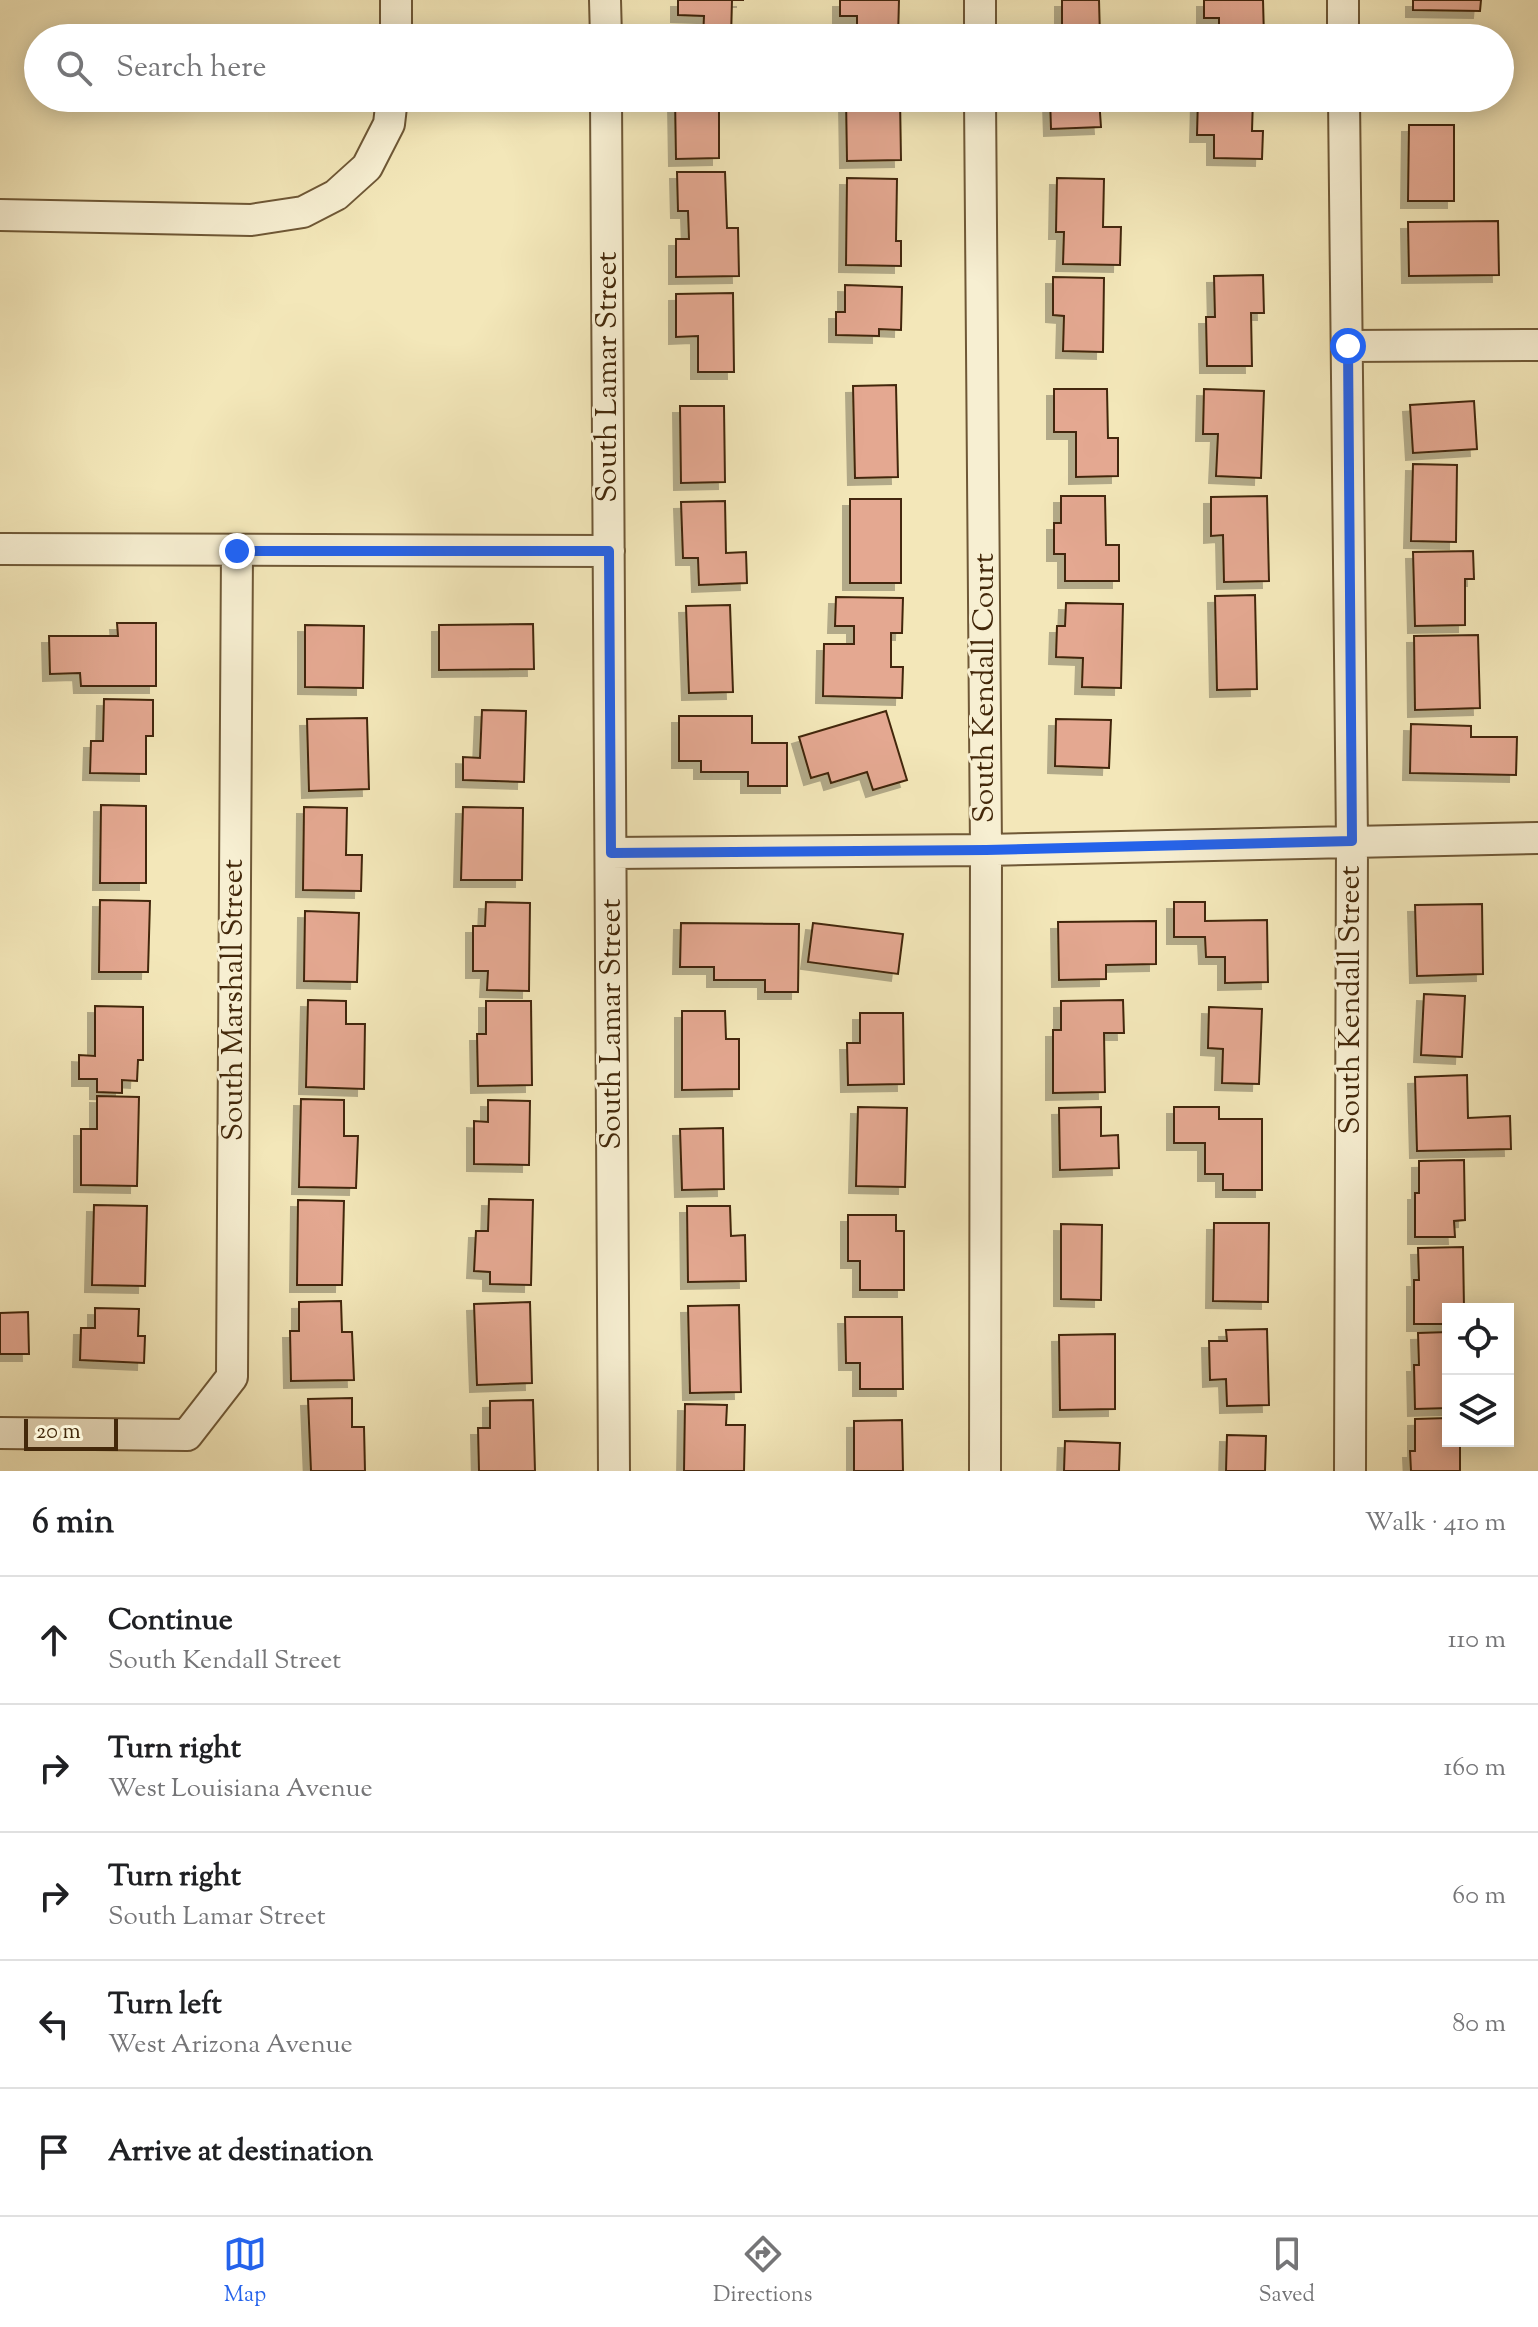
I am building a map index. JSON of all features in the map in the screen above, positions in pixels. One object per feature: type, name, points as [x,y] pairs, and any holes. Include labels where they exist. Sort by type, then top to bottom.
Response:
[{"type":"street","points":[[396,0],[396,24]]},
{"type":"street","points":[[605,0],[606,24]]},
{"type":"street","points":[[980,0],[980,24]]},
{"type":"street","points":[[1343,0],[1343,24]]},
{"type":"street","points":[[0,215],[251,220],[303,212],[336,195],[367,167],[389,124],[390,112]]},
{"type":"street","name":"South Lamar Street","points":[[606,112],[614,1471]]},
{"type":"street","name":"South Kendall Court","points":[[980,112],[986,850],[985,1471]]},
{"type":"street","name":"South Kendall Street","points":[[1344,112],[1352,841],[1350,1471]]},
{"type":"street","points":[[1348,346],[1538,345]]},
{"type":"street","points":[[0,549],[609,551]]},
{"type":"street","name":"South Marshall Street","points":[[0,1433],[187,1435],[232,1377],[237,551]]},
{"type":"street","points":[[611,853],[986,850],[1538,838]]},
{"type":"building","points":[[678,0],[732,0],[731,24],[704,24],[704,16],[678,15]]},
{"type":"building","points":[[840,0],[899,0],[898,24],[857,24],[857,16],[840,16]]},
{"type":"building","points":[[1062,0],[1099,0],[1100,24],[1062,24]]},
{"type":"building","points":[[1204,0],[1263,0],[1264,24],[1219,24],[1219,18],[1204,18]]},
{"type":"building","points":[[1413,0],[1481,0],[1480,11],[1413,10]]},
{"type":"building","points":[[675,112],[719,112],[719,158],[676,159]]},
{"type":"building","points":[[846,112],[900,112],[901,160],[847,161]]},
{"type":"building","points":[[1050,112],[1100,112],[1101,127],[1051,129]]},
{"type":"building","points":[[1198,112],[1253,112],[1252,131],[1263,131],[1262,159],[1214,158],[1214,135],[1197,135]]},
{"type":"building","points":[[1409,125],[1454,125],[1454,201],[1408,201]]},
{"type":"building","points":[[677,172],[725,172],[727,228],[738,228],[739,276],[676,277],[676,239],[689,239],[688,211],[678,211]]},
{"type":"building","points":[[847,178],[897,179],[896,241],[901,241],[901,266],[846,265]]},
{"type":"building","points":[[1057,178],[1104,179],[1103,227],[1121,227],[1120,265],[1063,264],[1064,232],[1056,232]]},
{"type":"building","points":[[1498,221],[1499,275],[1409,276],[1408,222]]},
{"type":"building","points":[[1263,275],[1264,313],[1251,313],[1252,366],[1207,366],[1206,317],[1215,317],[1214,276]]},
{"type":"building","points":[[1053,277],[1104,278],[1103,352],[1063,351],[1064,316],[1053,315]]},
{"type":"building","points":[[845,285],[902,287],[901,330],[879,329],[879,336],[836,335],[836,312],[845,312]]},
{"type":"building","points":[[733,293],[734,372],[698,372],[698,336],[676,337],[676,294]]},
{"type":"building","points":[[896,385],[898,477],[855,478],[853,386]]},
{"type":"building","points":[[1054,389],[1107,389],[1108,438],[1118,438],[1118,476],[1076,477],[1076,432],[1054,432]]},
{"type":"building","points":[[1204,389],[1264,391],[1261,478],[1216,476],[1218,434],[1203,434]]},
{"type":"building","points":[[1474,401],[1477,449],[1413,453],[1410,405]]},
{"type":"building","points":[[680,406],[724,406],[725,482],[681,483]]},
{"type":"building","points":[[1413,464],[1457,465],[1456,542],[1411,541]]},
{"type":"building","points":[[1061,496],[1105,496],[1106,545],[1119,545],[1119,581],[1065,581],[1065,554],[1054,554],[1054,523],[1061,523]]},
{"type":"building","points":[[1267,496],[1269,581],[1224,582],[1223,535],[1211,536],[1211,497]]},
{"type":"building","points":[[850,499],[901,499],[901,583],[850,583]]},
{"type":"building","points":[[725,501],[726,553],[746,552],[747,583],[699,585],[698,558],[683,558],[681,502]]},
{"type":"building","points":[[1473,551],[1474,579],[1465,579],[1465,625],[1415,626],[1413,552]]},
{"type":"building","points":[[1255,595],[1257,689],[1217,690],[1215,596]]},
{"type":"building","points":[[836,597],[903,598],[902,633],[891,633],[891,667],[903,667],[902,698],[823,696],[824,644],[854,644],[854,626],[835,626]]},
{"type":"building","points":[[1066,603],[1123,604],[1121,688],[1082,687],[1083,658],[1056,657],[1057,626],[1065,626]]},
{"type":"building","points":[[730,605],[733,692],[689,693],[686,606]]},
{"type":"building","points":[[117,623],[156,623],[156,686],[81,686],[80,673],[50,674],[49,636],[118,636]]},
{"type":"building","points":[[533,624],[534,669],[439,670],[439,625]]},
{"type":"building","points":[[305,625],[364,626],[363,688],[305,687]]},
{"type":"building","points":[[1478,635],[1480,708],[1415,710],[1414,636]]},
{"type":"building","points":[[104,699],[153,700],[153,736],[146,736],[146,774],[90,773],[91,741],[103,741]]},
{"type":"building","points":[[482,710],[526,711],[524,782],[463,780],[463,757],[480,758]]},
{"type":"building","points":[[886,711],[907,780],[873,790],[867,772],[831,783],[828,773],[811,778],[799,737]]},
{"type":"building","points":[[679,716],[752,716],[752,743],[787,743],[787,786],[748,786],[748,772],[701,772],[701,761],[679,761]]},
{"type":"building","points":[[367,718],[369,789],[309,791],[307,719]]},
{"type":"building","points":[[1056,719],[1111,720],[1109,768],[1055,766]]},
{"type":"building","points":[[1411,724],[1471,726],[1471,737],[1517,737],[1516,775],[1410,773]]},
{"type":"building","points":[[101,805],[146,806],[146,883],[100,883]]},
{"type":"building","points":[[304,807],[347,808],[346,855],[362,855],[361,891],[303,890]]},
{"type":"building","points":[[463,807],[523,808],[522,880],[461,880]]},
{"type":"building","points":[[100,900],[150,901],[148,972],[99,972]]},
{"type":"building","points":[[486,902],[530,903],[529,991],[487,990],[488,971],[473,971],[473,926],[485,926]]},
{"type":"building","points":[[1174,902],[1205,902],[1205,921],[1267,920],[1268,982],[1225,983],[1225,957],[1206,957],[1205,937],[1174,937]]},
{"type":"building","points":[[1482,904],[1483,974],[1417,976],[1415,905]]},
{"type":"building","points":[[305,911],[359,913],[357,982],[304,981]]},
{"type":"building","points":[[1156,921],[1156,964],[1106,965],[1106,979],[1059,980],[1058,922]]},
{"type":"building","points":[[681,923],[799,924],[798,992],[765,992],[765,980],[714,980],[714,967],[680,967]]},
{"type":"building","points":[[813,923],[903,934],[898,974],[808,962]]},
{"type":"building","points":[[1424,994],[1465,996],[1462,1057],[1421,1055]]},
{"type":"building","points":[[308,1000],[346,1001],[346,1024],[365,1024],[364,1089],[306,1087]]},
{"type":"building","points":[[1123,1000],[1124,1033],[1104,1033],[1105,1092],[1053,1093],[1053,1030],[1061,1030],[1061,1001]]},
{"type":"building","points":[[486,1001],[531,1001],[532,1085],[478,1086],[477,1034],[486,1034]]},
{"type":"building","points":[[95,1006],[143,1007],[143,1060],[138,1060],[137,1081],[122,1080],[122,1093],[97,1092],[97,1079],[79,1079],[79,1055],[95,1056]]},
{"type":"building","points":[[1209,1007],[1262,1009],[1259,1084],[1222,1083],[1223,1049],[1208,1048]]},
{"type":"building","points":[[682,1011],[725,1011],[726,1039],[739,1039],[739,1089],[682,1090]]},
{"type":"building","points":[[860,1013],[903,1013],[904,1084],[848,1085],[847,1043],[860,1043]]},
{"type":"building","points":[[1467,1075],[1468,1118],[1510,1116],[1511,1149],[1417,1151],[1415,1077]]},
{"type":"building","points":[[97,1096],[139,1097],[137,1186],[81,1185],[81,1129],[97,1129]]},
{"type":"building","points":[[301,1099],[344,1100],[344,1136],[358,1136],[356,1188],[299,1187]]},
{"type":"building","points":[[488,1100],[530,1101],[529,1165],[474,1164],[474,1121],[488,1122]]},
{"type":"building","points":[[858,1107],[907,1108],[905,1187],[856,1186]]},
{"type":"building","points":[[1101,1107],[1101,1136],[1118,1135],[1119,1168],[1060,1170],[1059,1108]]},
{"type":"building","points":[[1174,1107],[1219,1107],[1219,1119],[1262,1119],[1262,1190],[1223,1190],[1223,1174],[1205,1174],[1205,1143],[1174,1143]]},
{"type":"building","points":[[723,1128],[724,1189],[682,1190],[680,1129]]},
{"type":"building","points":[[1464,1160],[1465,1220],[1454,1221],[1455,1237],[1415,1237],[1419,1161]]},
{"type":"building","points":[[489,1199],[533,1200],[531,1285],[490,1284],[490,1272],[474,1271],[476,1231],[488,1231]]},
{"type":"building","points":[[298,1200],[344,1201],[342,1285],[297,1285]]},
{"type":"building","points":[[94,1205],[147,1206],[145,1286],[92,1285]]},
{"type":"building","points":[[687,1206],[730,1206],[731,1236],[745,1235],[746,1281],[688,1282]]},
{"type":"building","points":[[848,1215],[896,1215],[896,1231],[904,1231],[904,1290],[860,1290],[860,1261],[848,1261]]},
{"type":"building","points":[[1214,1223],[1269,1223],[1268,1302],[1213,1301]]},
{"type":"building","points":[[1061,1224],[1102,1225],[1101,1300],[1061,1299]]},
{"type":"building","points":[[1463,1247],[1464,1303],[1442,1303],[1442,1324],[1414,1324],[1414,1280],[1419,1280],[1418,1248]]},
{"type":"building","points":[[341,1301],[342,1332],[352,1332],[354,1380],[291,1381],[290,1331],[299,1331],[299,1302]]},
{"type":"building","points":[[530,1302],[532,1383],[477,1385],[474,1304]]},
{"type":"building","points":[[739,1305],[741,1392],[690,1393],[688,1306]]},
{"type":"building","points":[[95,1308],[139,1309],[138,1336],[145,1336],[144,1363],[80,1360],[81,1328],[95,1328]]},
{"type":"building","points":[[28,1312],[29,1354],[0,1354],[0,1313]]},
{"type":"building","points":[[845,1317],[902,1317],[903,1389],[860,1389],[860,1363],[846,1363]]},
{"type":"building","points":[[1267,1329],[1269,1405],[1227,1406],[1226,1379],[1210,1380],[1209,1341],[1227,1341],[1226,1330]]},
{"type":"building","points":[[1442,1332],[1442,1408],[1415,1409],[1414,1365],[1419,1365],[1418,1333]]},
{"type":"building","points":[[1115,1334],[1115,1409],[1060,1410],[1059,1335]]},
{"type":"building","points":[[352,1398],[352,1427],[364,1427],[365,1471],[311,1471],[308,1399]]},
{"type":"building","points":[[533,1400],[535,1471],[479,1471],[478,1428],[490,1428],[490,1401]]},
{"type":"building","points":[[685,1404],[727,1405],[726,1425],[745,1425],[744,1471],[684,1471]]},
{"type":"building","points":[[1442,1418],[1442,1447],[1460,1447],[1460,1471],[1411,1471],[1410,1451],[1415,1451],[1415,1419]]},
{"type":"building","points":[[902,1420],[903,1471],[854,1471],[854,1421]]},
{"type":"building","points":[[1227,1435],[1266,1436],[1265,1471],[1226,1471]]},
{"type":"building","points":[[1065,1441],[1120,1443],[1119,1471],[1064,1471]]},
{"type":"route","points":[[237,551],[609,551],[611,853],[986,850],[1352,841],[1348,346]]}]
